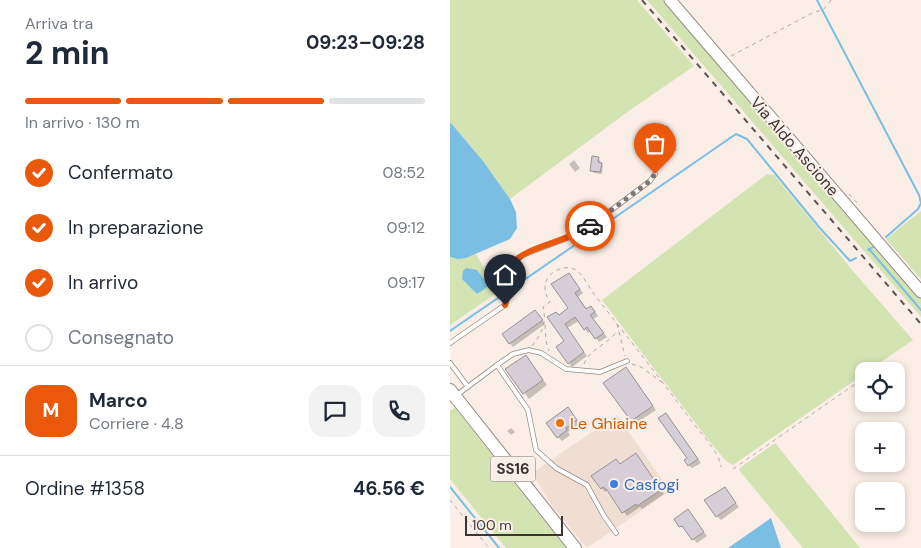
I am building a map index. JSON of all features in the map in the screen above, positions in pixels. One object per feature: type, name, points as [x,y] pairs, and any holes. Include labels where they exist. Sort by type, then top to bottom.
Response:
[{"type":"main road","name":"SS16","points":[[453,393],[575,548]]},
{"type":"street","name":"Via Aldo Ascione","points":[[670,0],[921,292]]},
{"type":"lane","points":[[450,343],[505,305],[508,295],[505,278],[513,263],[523,255],[585,230],[650,181],[655,174]]},
{"type":"lane","points":[[453,393],[468,387],[513,354],[529,350],[541,353],[566,369],[583,371],[600,372],[627,361]]},
{"type":"lane","points":[[450,363],[468,387]]},
{"type":"lane","points":[[496,366],[528,410],[536,450],[556,468],[587,485],[616,533]]},
{"type":"path","points":[[728,58],[736,52],[814,12],[823,10],[831,0]]},
{"type":"path","points":[[551,360],[546,341],[543,308],[550,302],[545,287],[547,279],[556,270],[570,268],[578,271],[666,385],[713,450],[720,461],[721,467]]},
{"type":"path","points":[[617,323],[627,361],[641,367],[666,385]]},
{"type":"path","points":[[529,350],[541,335],[545,325]]},
{"type":"path","points":[[583,371],[584,361],[589,355],[612,339],[618,331]]},
{"type":"path","points":[[733,469],[855,384]]},
{"type":"path","points":[[450,500],[489,548]]},
{"type":"shaded area","points":[[617,415],[670,491],[587,548],[553,507],[532,473]]},
{"type":"green space","points":[[450,0],[637,0],[694,66],[626,113],[510,199],[483,161],[450,122]]},
{"type":"green space","points":[[647,0],[664,0],[828,190],[843,212],[861,228],[921,298],[921,317]]},
{"type":"green space","points":[[767,174],[774,175],[913,340],[881,362],[855,362],[855,380],[733,465],[726,461],[706,437],[602,300]]},
{"type":"green space","points":[[921,211],[921,279],[886,239]]},
{"type":"green space","points":[[476,254],[498,292],[450,325],[450,257],[463,258]]},
{"type":"green space","points":[[455,408],[566,548],[506,548],[450,479],[450,411]]},
{"type":"green space","points":[[775,443],[860,548],[803,548],[739,470]]},
{"type":"water","points":[[450,122],[483,161],[510,199],[516,212],[517,228],[510,239],[466,258],[458,259],[450,257]]},
{"type":"water","points":[[466,268],[477,270],[489,286],[477,294],[462,279],[463,271]]},
{"type":"water","points":[[771,518],[781,548],[728,548]]},
{"type":"building","points":[[667,126],[671,132],[669,134],[674,141],[672,143],[674,146],[668,150],[664,147],[656,133]]},
{"type":"building","points":[[592,156],[599,157],[598,162],[602,163],[600,172],[590,171]]},
{"type":"building","points":[[569,273],[580,289],[575,293],[586,309],[591,306],[595,312],[590,315],[604,333],[595,339],[587,327],[584,330],[575,317],[565,324],[584,352],[568,364],[556,347],[564,341],[547,317],[556,312],[559,315],[568,308],[551,284]]},
{"type":"building","points":[[535,310],[543,320],[509,344],[502,334]]},
{"type":"building","points":[[526,355],[543,380],[523,394],[505,369]]},
{"type":"building","points":[[626,367],[653,406],[631,421],[603,383]]},
{"type":"building","name":"Le Ghiaine","points":[[568,407],[577,420],[557,438],[546,423]]},
{"type":"building","points":[[666,413],[698,459],[688,466],[684,460],[687,458],[658,418]]},
{"type":"building","name":"Casfogi","points":[[636,453],[661,490],[637,506],[636,504],[622,513],[607,490],[603,487],[601,489],[591,476],[616,459],[620,464]]},
{"type":"building","points":[[725,487],[736,503],[716,517],[704,500]]},
{"type":"building","points":[[688,509],[704,532],[692,540],[682,526],[679,527],[674,519]]},
{"type":"waterway","points":[[817,0],[919,195],[921,203],[918,209],[886,237]]},
{"type":"waterway","points":[[450,331],[736,134],[747,139],[819,227],[850,261],[856,258]]},
{"type":"waterway","points":[[868,250],[873,247]]},
{"type":"waterway","points":[[869,249],[921,310]]},
{"type":"waterway","points":[[450,487],[499,548]]},
{"type":"railway","points":[[642,0],[921,324]]},
{"type":"way so far","points":[[590,226],[650,181],[655,174]]},
{"type":"place","name":"Le Ghiaine","points":[[560,423]]},
{"type":"place","name":"Casfogi","points":[[614,484]]},
{"type":"route","points":[[505,305],[508,295],[505,278],[513,263],[523,255],[565,239],[590,226]]}]
